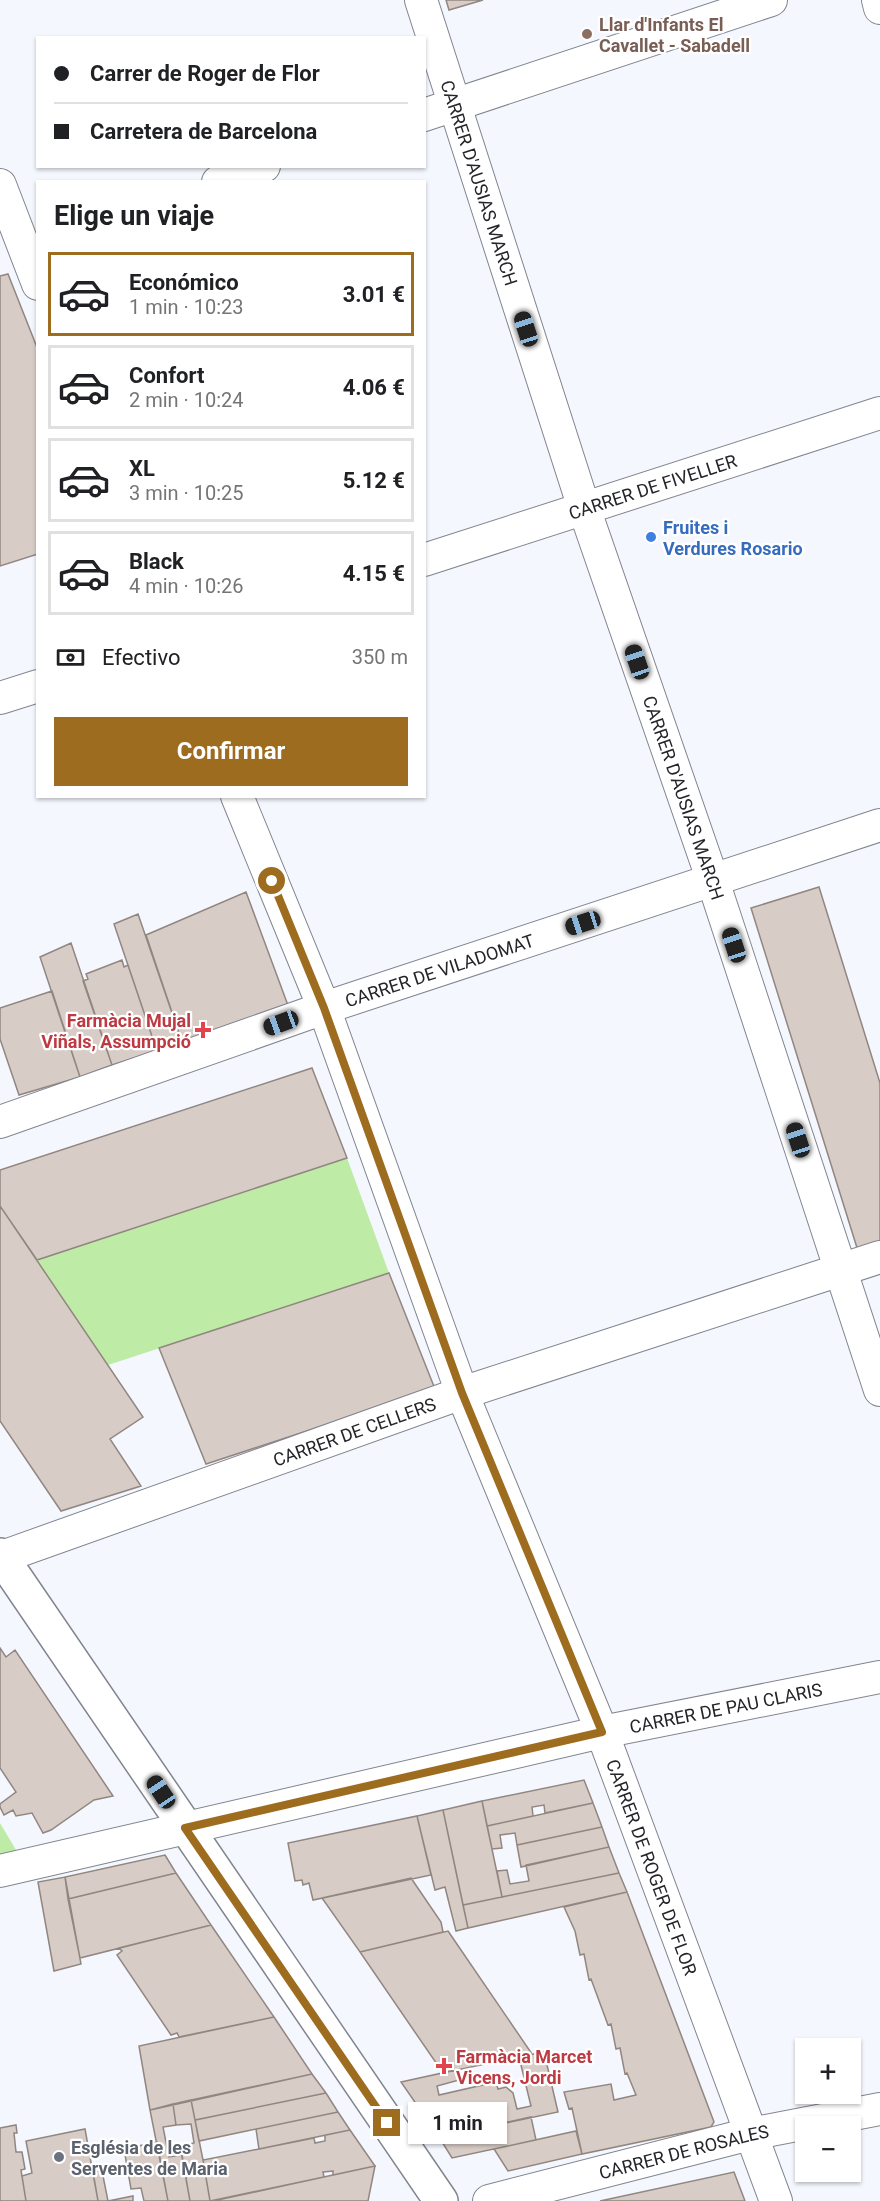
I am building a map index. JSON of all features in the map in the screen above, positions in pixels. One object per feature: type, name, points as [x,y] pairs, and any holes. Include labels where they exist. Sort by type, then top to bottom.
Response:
[{"type":"main road","points":[[1,1556],[441,2201]]},
{"type":"street","name":"CARRER D'AUSIAS MARCH","points":[[420,0],[439,110],[584,508],[713,881],[880,1390]]},
{"type":"street","points":[[439,110],[771,0]]},
{"type":"street","points":[[878,0],[880,8]]},
{"type":"street","points":[[224,180],[258,168]]},
{"type":"street","points":[[0,185],[20,245],[36,280]]},
{"type":"street","name":"CARRER DE FIVELLER","points":[[426,559],[880,413]]},
{"type":"street","points":[[0,698],[36,687]]},
{"type":"street","name":"CARRER DE ROGER DE FLOR","points":[[238,798],[324,1008],[462,1393],[602,1732],[776,2201]]},
{"type":"street","name":"CARRER DE VILADOMAT","points":[[0,1122],[324,1008],[880,825]]},
{"type":"street","name":"CARRER DE CELLERS","points":[[1,1556],[462,1393],[880,1257]]},
{"type":"street","name":"CARRER DE PAU CLARIS","points":[[0,1871],[602,1732],[880,1677]]},
{"type":"street","name":"CARRER DE ROSALES","points":[[489,2201],[750,2134],[880,2109]]},
{"type":"green space","points":[[347,1158],[389,1273],[108,1365],[37,1260]]},
{"type":"green space","points":[[0,1823],[25,1865],[0,1871]]},
{"type":"building","points":[[446,0],[483,0],[449,10]]},
{"type":"building","points":[[8,274],[36,345],[36,555],[0,566],[0,276]]},
{"type":"building","points":[[819,887],[880,1083],[880,1244],[858,1251],[751,908]]},
{"type":"building","points":[[246,892],[289,1008],[182,1042],[146,935]]},
{"type":"building","points":[[138,914],[182,1042],[157,1051],[114,924]]},
{"type":"building","points":[[71,943],[112,1065],[80,1077],[40,957]]},
{"type":"building","points":[[122,960],[124,967],[128,965],[157,1051],[112,1065],[83,981],[88,979],[86,974]]},
{"type":"building","points":[[52,991],[80,1077],[19,1095],[0,1039],[0,1008]]},
{"type":"building","points":[[312,1068],[347,1158],[37,1260],[0,1206],[0,1170]]},
{"type":"building","points":[[0,1206],[143,1417],[110,1439],[141,1486],[61,1511],[0,1421]]},
{"type":"building","points":[[389,1273],[435,1389],[206,1464],[159,1348]]},
{"type":"building","points":[[0,1648],[6,1657],[15,1650],[113,1796],[94,1800],[51,1830],[43,1833],[32,1813],[16,1816],[13,1810],[4,1815],[0,1807],[0,1804],[16,1792],[0,1768]]},
{"type":"building","points":[[584,1780],[593,1803],[545,1813],[544,1805],[532,1807],[533,1816],[487,1826],[482,1801]]},
{"type":"building","points":[[482,1801],[502,1897],[463,1905],[443,1810]]},
{"type":"building","points":[[593,1803],[602,1827],[517,1845],[515,1833],[500,1835],[502,1848],[492,1849],[487,1826]]},
{"type":"building","points":[[443,1810],[468,1928],[456,1931],[445,1887],[435,1890],[417,1816]]},
{"type":"building","points":[[417,1816],[431,1875],[313,1900],[309,1883],[303,1885],[302,1880],[295,1881],[288,1843]]},
{"type":"building","points":[[602,1827],[609,1847],[521,1867],[517,1845]]},
{"type":"building","points":[[609,1847],[619,1873],[502,1897],[497,1871],[507,1870],[510,1884],[529,1881],[526,1865]]},
{"type":"building","points":[[165,1855],[176,1873],[68,1899],[65,1877]]},
{"type":"building","points":[[176,1873],[211,1925],[80,1958],[68,1899]]},
{"type":"building","points":[[619,1873],[627,1892],[468,1928],[463,1905]]},
{"type":"building","points":[[65,1877],[81,1964],[54,1971],[38,1882]]},
{"type":"building","points":[[411,1878],[441,1922],[443,1932],[360,1952],[322,1898]]},
{"type":"building","points":[[627,1892],[714,2122],[711,2127],[582,2154],[572,2108],[569,2109],[564,2092],[611,2084],[614,2100],[636,2095],[627,2073],[625,2074],[620,2048],[616,2049],[611,2024],[608,2025],[591,1979],[589,1980],[584,1954],[580,1955],[575,1931],[564,1907]]},
{"type":"building","points":[[211,1925],[274,2017],[179,2037],[177,2033],[171,2035],[117,1955],[122,1951],[119,1948]]},
{"type":"building","points":[[448,1931],[532,2054],[443,2073],[360,1952]]},
{"type":"building","points":[[274,2017],[312,2074],[150,2110],[139,2046]]},
{"type":"building","points":[[544,2052],[558,2112],[439,2137],[401,2082],[456,2070],[459,2080],[437,2086],[439,2095],[496,2082],[498,2089],[506,2087],[513,2093],[517,2109],[531,2106],[519,2057]]},
{"type":"building","points":[[312,2074],[326,2093],[195,2120],[191,2100]]},
{"type":"building","points":[[326,2093],[338,2112],[199,2141],[195,2120]]},
{"type":"building","points":[[191,2100],[210,2201],[190,2201],[180,2146],[194,2143],[191,2124],[176,2125],[173,2104]]},
{"type":"building","points":[[173,2104],[176,2125],[163,2127],[169,2157],[182,2155],[190,2201],[168,2201],[150,2110]]},
{"type":"building","points":[[338,2112],[350,2130],[259,2149],[256,2129]]},
{"type":"building","points":[[531,2117],[536,2140],[452,2158],[439,2137]]},
{"type":"building","points":[[16,2125],[17,2133],[14,2133],[16,2152],[22,2152],[25,2169],[21,2170],[26,2201],[0,2201],[0,2128]]},
{"type":"building","name":"Església de les Serventes de Maria","points":[[85,2129],[98,2201],[26,2201],[22,2176],[32,2173],[26,2141]]},
{"type":"building","points":[[350,2130],[375,2166],[333,2175],[333,2171],[323,2172],[324,2177],[210,2201],[203,2160],[314,2138],[315,2143],[325,2141],[325,2135]]},
{"type":"building","points":[[576,2131],[582,2154],[508,2171],[494,2149]]},
{"type":"building","points":[[157,2142],[168,2201],[144,2201],[141,2188],[131,2189],[124,2149]]},
{"type":"building","points":[[375,2166],[368,2201],[213,2201],[333,2175]]},
{"type":"building","points":[[102,2171],[108,2201],[98,2201],[93,2172]]},
{"type":"building","points":[[734,2172],[745,2201],[600,2201]]},
{"type":"building","points":[[133,2196],[133,2201],[108,2201]]},
{"type":"place","name":"Llar d'Infants El Cavallet - Sabadell","points":[[587,34]]},
{"type":"place","name":"Fruites i Verdures Rosario","points":[[651,537]]},
{"type":"place","name":"Farmàcia Mujal Viñals, Assumpció","points":[[203,1030]]},
{"type":"place","name":"Farmàcia Marcet Vicens, Jordi","points":[[444,2066]]},
{"type":"place","name":"Església de les Serventes de Maria","points":[[59,2157]]},
{"type":"route","points":[[272,881],[324,1008],[462,1393],[602,1732],[185,1828],[387,2123]]}]
